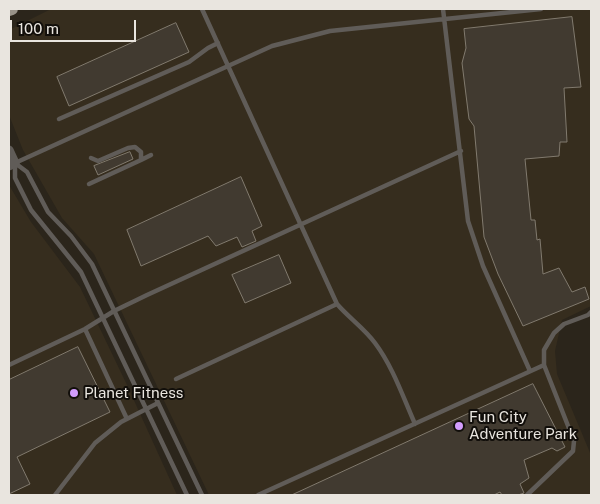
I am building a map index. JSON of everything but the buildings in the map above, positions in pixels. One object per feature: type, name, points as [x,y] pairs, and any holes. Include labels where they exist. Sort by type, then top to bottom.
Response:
[{"type":"street","points":[[9,150],[12,164]]},
{"type":"lane","points":[[202,9],[337,304],[365,331],[379,349],[415,424]]},
{"type":"lane","points":[[444,9],[468,221],[483,266],[530,371]]},
{"type":"lane","points":[[12,164],[272,46],[330,31],[541,9]]},
{"type":"lane","points":[[59,120],[189,62],[218,43]]},
{"type":"lane","points":[[90,158],[98,161],[128,148],[135,148],[141,152],[141,160]]},
{"type":"lane","points":[[9,365],[85,329],[114,311],[461,150]]},
{"type":"lane","points":[[89,184],[152,155]]},
{"type":"lane","points":[[12,164],[27,172],[48,212],[71,236],[92,264],[202,495]]},
{"type":"lane","points":[[12,164],[15,178],[31,210],[81,272],[187,495]]},
{"type":"lane","points":[[176,379],[337,304]]},
{"type":"lane","points":[[527,495],[573,451],[574,442],[544,365],[544,350],[554,333],[564,324],[591,312]]},
{"type":"lane","points":[[85,329],[127,419]]},
{"type":"lane","points":[[258,495],[544,365]]},
{"type":"lane","points":[[55,495],[95,443],[127,419],[158,403]]},
{"type":"shaded area","points":[[51,9],[591,9],[591,306],[562,320],[555,351],[557,374],[591,455],[591,495],[209,495],[94,254],[62,218],[23,150],[9,115],[9,30]]},
{"type":"shaded area","points":[[9,185],[31,222],[80,287],[177,495],[9,495]]},
{"type":"place","name":"Planet Fitness","points":[[74,393]]},
{"type":"place","name":"Fun City Adventure Park","points":[[459,426]]}]
